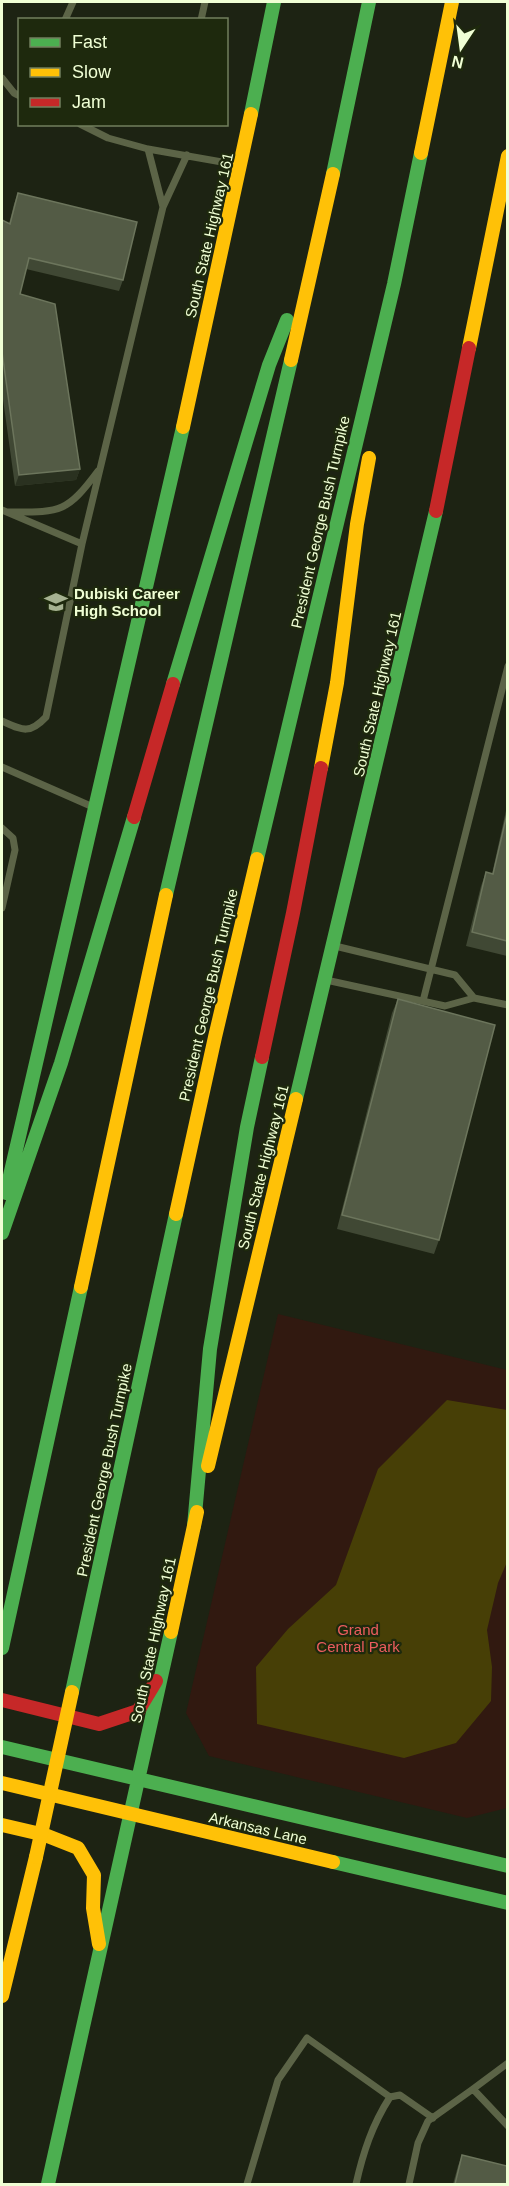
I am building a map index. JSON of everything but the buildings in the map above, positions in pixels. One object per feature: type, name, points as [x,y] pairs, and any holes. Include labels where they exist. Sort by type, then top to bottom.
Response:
[{"type":"main road","name":"South State Highway 161","points":[[2,1212],[54,972],[95,808],[242,166],[274,2]]},
{"type":"main road","points":[[2,1648],[160,921],[320,236],[369,2]]},
{"type":"main road","name":"President George Bush Turnpike","points":[[2,1996],[36,1857],[214,1037],[394,284],[452,2]]},
{"type":"main road","name":"South State Highway 161","points":[[48,2184],[165,1667],[194,1526],[430,542],[503,204],[507,156]]},
{"type":"main road","points":[[2,1233],[61,1063],[269,365],[320,236]]},
{"type":"main road","points":[[194,1526],[211,1337],[247,1127],[293,913],[337,683],[357,524],[394,284]]},
{"type":"main road","points":[[2,1700],[99,1724],[138,1711],[165,1667]]},
{"type":"main road","name":"Arkansas Lane","points":[[2,1747],[507,1868]]},
{"type":"main road","name":"Arkansas Lane","points":[[2,1783],[507,1903]]},
{"type":"main road","points":[[2,1825],[45,1835],[78,1848],[94,1875],[93,1908],[100,1953]]},
{"type":"lane","points":[[66,18],[73,2]]},
{"type":"lane","points":[[201,18],[205,2]]},
{"type":"lane","points":[[2,78],[18,95]]},
{"type":"lane","points":[[84,126],[108,138],[148,149],[242,166]]},
{"type":"lane","points":[[148,149],[163,207]]},
{"type":"lane","points":[[2,721],[21,729],[36,728],[46,717],[82,543],[163,207],[187,155]]},
{"type":"lane","points":[[4,511],[45,512],[63,507],[73,501],[100,469]]},
{"type":"lane","points":[[4,511],[82,543]]},
{"type":"lane","points":[[423,1001],[507,666]]},
{"type":"lane","points":[[2,767],[95,808]]},
{"type":"lane","points":[[2,828],[13,838],[15,850],[2,908]]},
{"type":"lane","points":[[334,945],[455,975],[474,998]]},
{"type":"lane","points":[[325,980],[445,1005],[474,998],[507,1005]]},
{"type":"lane","points":[[247,2184],[278,2080],[307,2038],[390,2097]]},
{"type":"lane","points":[[409,2184],[418,2143],[428,2121],[507,2063]]},
{"type":"lane","points":[[473,2089],[507,2126]]},
{"type":"lane","points":[[356,2184],[362,2156],[390,2097],[400,2094],[434,2118]]},
{"type":"green space","name":"Grand Central Park","points":[[278,1314],[507,1370],[507,1808],[467,1818],[209,1756],[186,1713]]},
{"type":"shaded area","points":[[447,1400],[507,1410],[507,1562],[498,1583],[487,1630],[492,1667],[491,1701],[456,1743],[404,1758],[257,1724],[256,1667],[288,1629],[336,1585],[378,1469]]},
{"type":"traffic: fast","points":[[251,114],[274,2]]},
{"type":"traffic: fast","points":[[333,174],[369,2]]},
{"type":"traffic: fast","points":[[257,859],[394,284],[421,153]]},
{"type":"traffic: fast","points":[[173,684],[269,365],[287,320]]},
{"type":"traffic: fast","points":[[166,895],[291,360]]},
{"type":"traffic: fast","points":[[6,1193],[183,427]]},
{"type":"traffic: fast","points":[[296,1099],[436,511]]},
{"type":"traffic: fast","points":[[2,1233],[61,1063],[134,817]]},
{"type":"traffic: fast","points":[[194,1526],[210,1349],[247,1127],[262,1057]]},
{"type":"traffic: fast","points":[[72,1692],[176,1214]]},
{"type":"traffic: fast","points":[[2,1648],[81,1287]]},
{"type":"traffic: fast","points":[[48,2184],[171,1632]]},
{"type":"traffic: fast","points":[[2,1747],[508,1866]]},
{"type":"traffic: fast","points":[[333,1862],[508,1903]]},
{"type":"traffic: slow","points":[[421,153],[452,2]]},
{"type":"traffic: slow","points":[[183,427],[251,114]]},
{"type":"traffic: slow","points":[[469,348],[508,156]]},
{"type":"traffic: slow","points":[[291,360],[333,174]]},
{"type":"traffic: slow","points":[[321,768],[337,683],[357,524],[369,458]]},
{"type":"traffic: slow","points":[[176,1214],[257,859]]},
{"type":"traffic: slow","points":[[81,1287],[166,895]]},
{"type":"traffic: slow","points":[[208,1466],[296,1099]]},
{"type":"traffic: slow","points":[[171,1632],[197,1512]]},
{"type":"traffic: slow","points":[[36,1857],[72,1692]]},
{"type":"traffic: slow","points":[[2,1783],[333,1862]]},
{"type":"traffic: slow","points":[[2,1825],[45,1835],[78,1848],[94,1875],[93,1908],[99,1944]]},
{"type":"traffic: slow","points":[[2,1996],[36,1857]]},
{"type":"traffic: jam","points":[[436,511],[469,348]]},
{"type":"traffic: jam","points":[[134,817],[173,684]]},
{"type":"traffic: jam","points":[[262,1057],[321,768]]},
{"type":"traffic: jam","points":[[2,1700],[99,1724],[138,1711],[156,1681]]},
{"type":"place","name":"Dubiski Career High School","points":[[56,602]]}]
